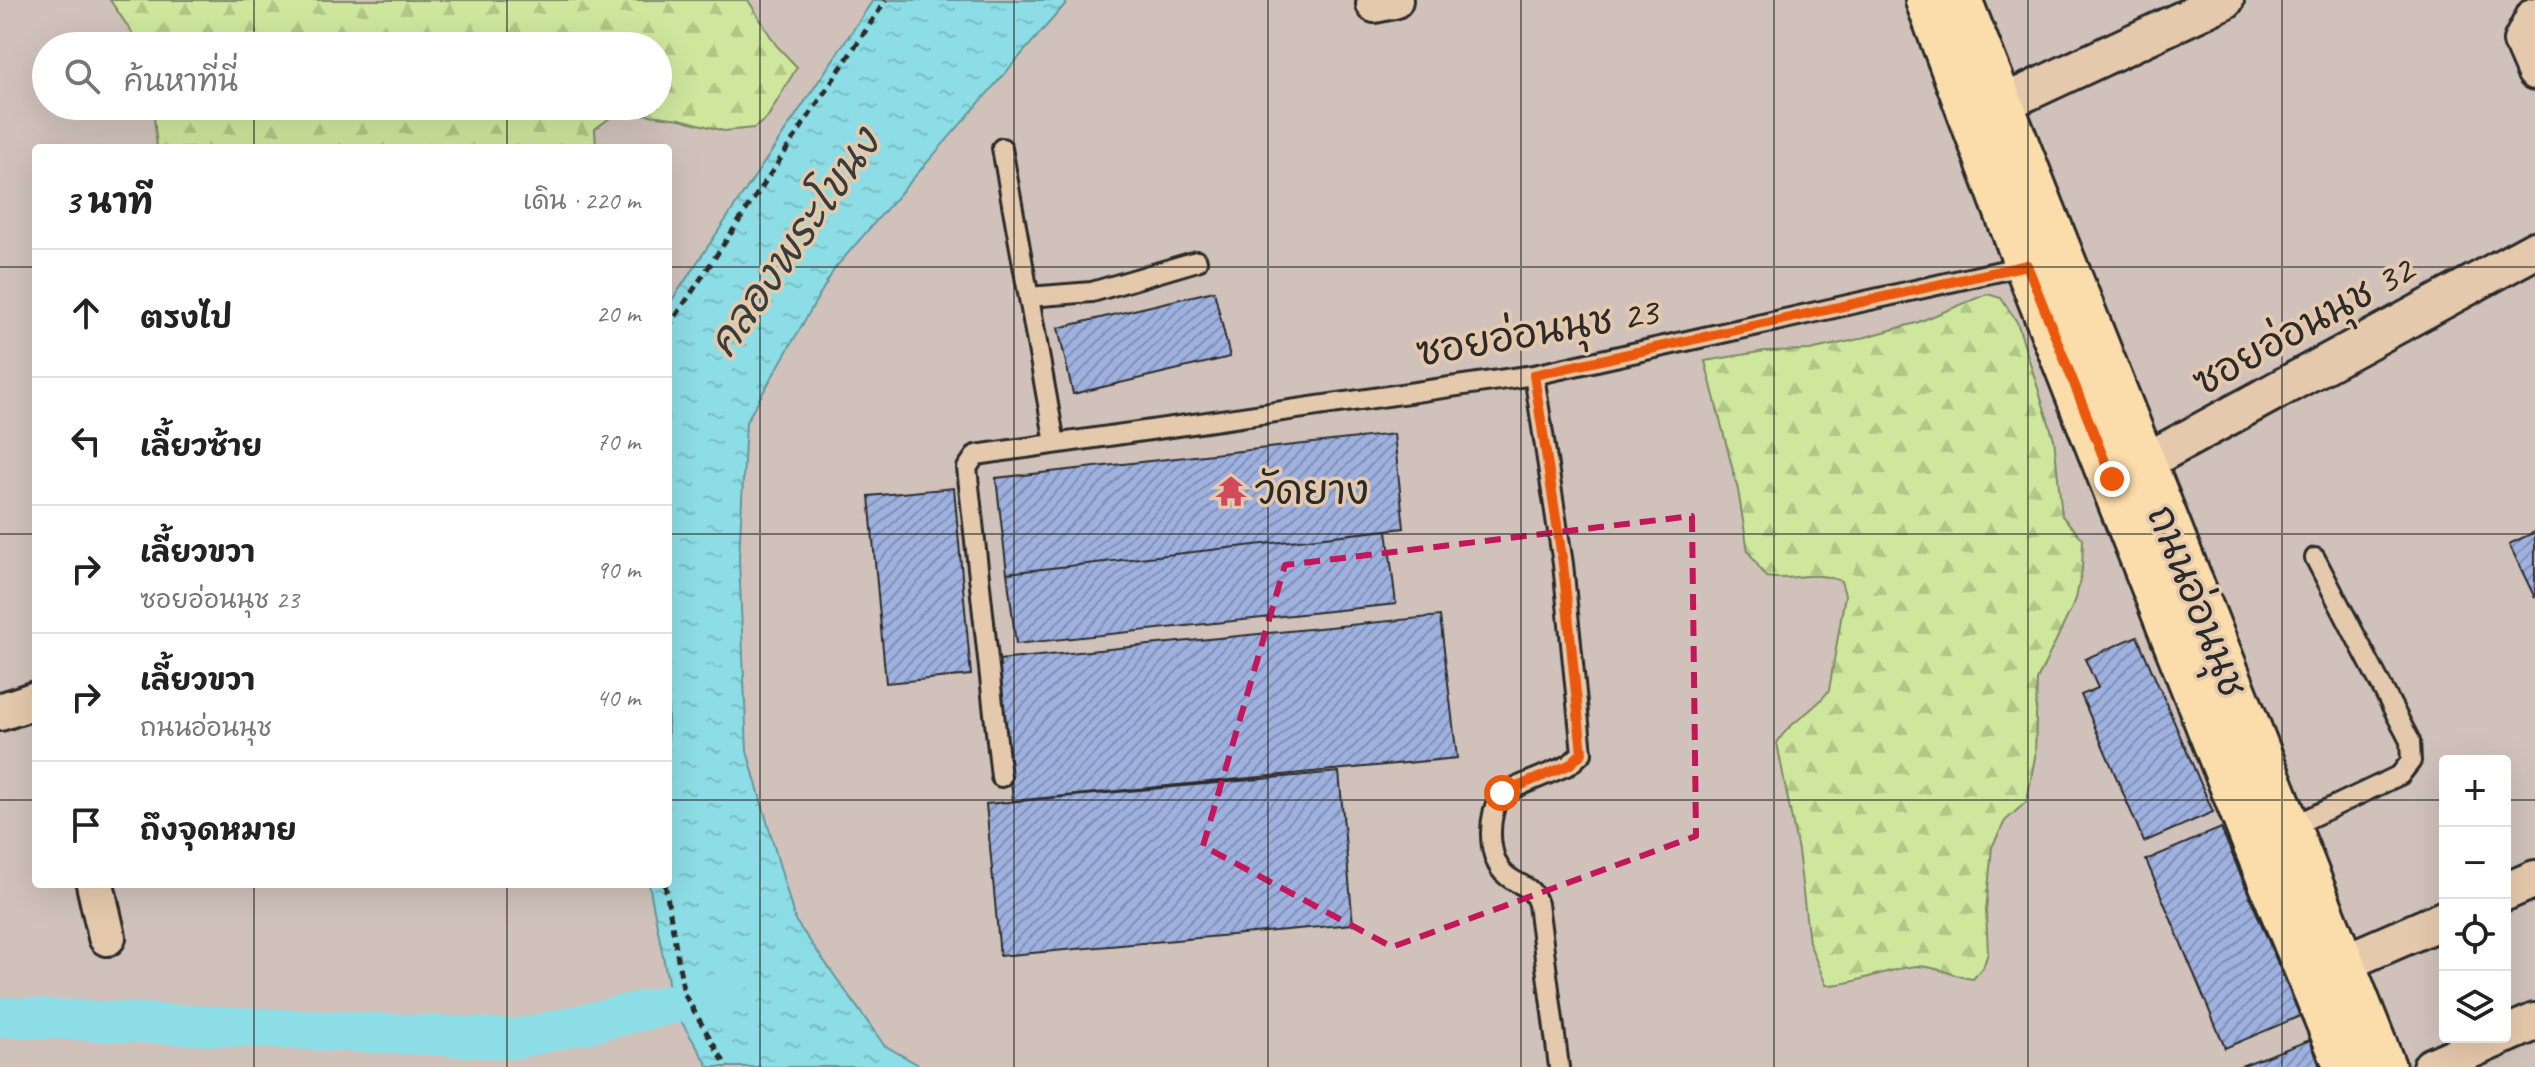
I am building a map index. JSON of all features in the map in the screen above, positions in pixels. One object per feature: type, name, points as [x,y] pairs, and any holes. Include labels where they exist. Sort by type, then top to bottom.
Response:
[{"type":"main road","name":"ถนนอ่อนนุช","points":[[1928,0],[1987,111],[2325,971],[2347,1067]]},
{"type":"main road","name":"ถนนอ่อนนุช","points":[[1959,0],[2027,265],[2128,471]]},
{"type":"main road","name":"ถนนอ่อนนุช","points":[[2325,971],[2383,1067]]},
{"type":"street","points":[[1987,111],[2225,0]]},
{"type":"street","points":[[2535,16],[2522,41],[2535,71]]},
{"type":"street","name":"ซอยอ่อนนุช 32","points":[[2128,471],[2535,250]]},
{"type":"street","points":[[0,712],[32,701]]},
{"type":"street","points":[[2511,889],[2535,879]]},
{"type":"street","points":[[96,888],[107,937]]},
{"type":"street","points":[[2325,971],[2439,922]]},
{"type":"street","points":[[2511,1032],[2535,1022]]},
{"type":"street","points":[[2431,1067],[2486,1043]]},
{"type":"lane","points":[[1002,148],[1055,443]]},
{"type":"lane","points":[[1029,297],[1092,292],[1197,261]]},
{"type":"lane","name":"ซอยอ่อนนุช 23","points":[[1001,777],[967,468],[970,460],[983,453],[1534,375],[2027,265]]},
{"type":"lane","points":[[1534,375],[1563,564],[1582,753],[1569,765],[1502,793],[1491,824],[1496,856],[1504,874],[1531,889],[1538,904],[1559,1067]]},
{"type":"lane","points":[[2271,836],[2400,775],[2411,761],[2410,741],[2315,558]]},
{"type":"path","points":[[672,322],[886,0]]},
{"type":"path","points":[[666,888],[684,994],[727,1067]]},
{"type":"highlighted area","points":[[1692,516],[1696,836],[1392,947],[1203,846],[1285,565]]},
{"type":"green space","points":[[110,0],[748,0],[776,45],[797,67],[767,118],[754,128],[724,131],[672,118],[672,32],[132,32]]},
{"type":"green space","points":[[154,120],[607,120],[595,129],[596,144],[157,144]]},
{"type":"green space","points":[[1987,294],[2001,298],[2017,322],[2054,439],[2062,516],[2083,539],[2082,570],[2076,599],[2037,680],[2035,757],[2027,801],[2005,821],[1992,847],[1986,911],[1988,953],[1983,968],[1973,979],[1918,966],[1826,985],[1809,942],[1798,851],[1777,743],[1829,690],[1845,595],[1841,581],[1829,578],[1766,577],[1748,551],[1738,490],[1705,361],[1765,351],[1810,350],[1855,340],[1916,323]]},
{"type":"water","name":"คลองพระโขนง","points":[[873,0],[1069,0],[835,268],[746,422],[739,559],[747,751],[795,920],[884,1045],[922,1067],[709,1067],[673,1008],[650,888],[672,888],[672,300]]},
{"type":"building","points":[[1214,291],[1230,357],[1073,394],[1058,328]]},
{"type":"building","points":[[1394,434],[1404,528],[1007,573],[996,478]]},
{"type":"building","points":[[954,488],[971,675],[886,683],[869,496]]},
{"type":"building","points":[[1387,530],[1396,604],[1016,644],[1007,573]]},
{"type":"building","points":[[2535,532],[2535,598],[2509,544]]},
{"type":"building","points":[[1440,616],[1457,758],[1013,801],[999,660]]},
{"type":"building","points":[[2137,636],[2213,812],[2144,842],[2081,695],[2098,688],[2085,659]]},
{"type":"building","points":[[1339,772],[1353,924],[1000,956],[986,804]]},
{"type":"building","points":[[2221,828],[2300,1016],[2225,1048],[2146,860]]},
{"type":"building","points":[[2310,1040],[2320,1067],[2238,1067]]},
{"type":"waterway","points":[[0,1017],[516,1039],[726,992]]},
{"type":"place","name":"วัดยาง","points":[[1231,491]]},
{"type":"route","points":[[1502,793],[1569,765],[1582,753],[1563,564],[1534,375],[2027,265],[2112,479]]}]
